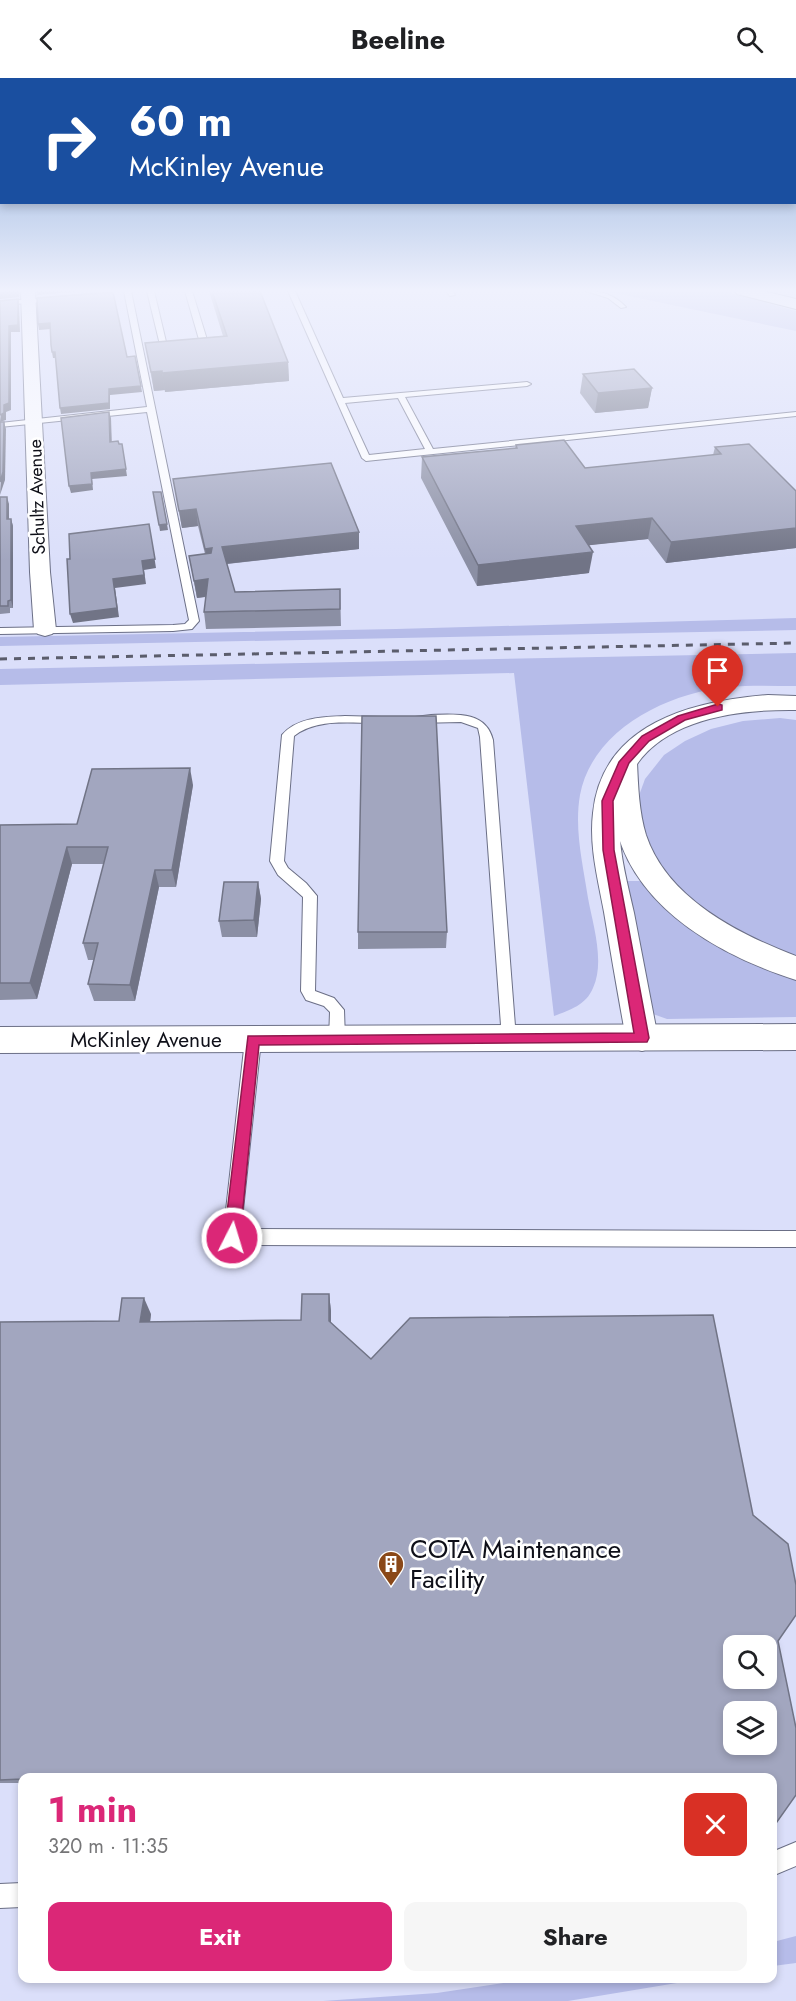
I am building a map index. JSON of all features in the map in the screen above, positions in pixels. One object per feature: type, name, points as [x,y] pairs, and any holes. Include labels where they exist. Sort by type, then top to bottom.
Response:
[{"type":"main road","points":[[642,1038],[613,879],[606,825],[608,801],[624,762],[645,739],[681,718],[734,704],[796,704]]},
{"type":"main road","points":[[624,762],[625,799],[633,838],[644,863],[660,885],[683,907],[722,933],[771,960],[796,968]]},
{"type":"main road","name":"McKinley Avenue","points":[[0,1040],[796,1037]]},
{"type":"street","name":"Schultz Avenue","points":[[32,381],[45,630]]},
{"type":"lane","points":[[0,631],[174,628],[188,627],[194,621],[145,381]]},
{"type":"lane","points":[[331,381],[366,458],[796,414]]},
{"type":"lane","points":[[340,401],[527,384]]},
{"type":"lane","points":[[400,395],[431,452]]},
{"type":"lane","points":[[0,425],[152,410]]},
{"type":"lane","points":[[337,1040],[339,1012],[336,1005],[325,999],[311,996],[308,991],[310,896],[299,883],[284,873],[277,861],[288,735],[301,724],[312,722],[465,719],[483,727],[487,740],[509,1039]]},
{"type":"lane","points":[[253,1040],[232,1238],[796,1239]]},
{"type":"lane","points":[[777,1862],[796,1854]]},
{"type":"lane","points":[[0,1896],[18,1895]]},
{"type":"shaded area","points":[[796,618],[796,630],[0,646],[0,637]]},
{"type":"shaded area","points":[[796,653],[796,686],[728,687],[681,697],[636,719],[616,734],[600,752],[587,772],[578,808],[582,860],[597,943],[598,967],[593,988],[586,999],[572,1009],[554,1016],[514,673],[0,685],[0,669]]},
{"type":"shaded area","points":[[780,718],[796,720],[796,960],[705,917],[648,854],[637,801],[645,779],[664,755],[685,741],[711,729],[743,721]]},
{"type":"shaded area","points":[[626,881],[648,881],[796,977],[796,1017],[667,1019],[653,1014]]},
{"type":"shaded area","points":[[796,1936],[796,1963],[777,1965],[777,1941]]},
{"type":"shaded area","points":[[504,1983],[677,1983],[568,2001],[323,2001],[437,1993]]},
{"type":"building","points":[[0,381],[9,381],[9,403],[4,405],[4,413],[0,415]]},
{"type":"building","points":[[58,381],[140,381],[141,386],[109,389],[109,403],[60,408]]},
{"type":"building","points":[[588,381],[645,381],[652,388],[598,393]]},
{"type":"building","points":[[109,412],[110,442],[118,441],[122,444],[126,469],[91,473],[92,484],[69,486],[61,418]]},
{"type":"building","points":[[0,422],[4,422],[3,472],[0,482]]},
{"type":"building","points":[[564,440],[585,468],[721,454],[715,447],[749,444],[796,491],[796,528],[671,542],[652,518],[576,526],[593,552],[478,565],[422,457],[517,448],[516,445]]},
{"type":"building","points":[[331,463],[359,532],[222,547],[235,592],[340,589],[340,609],[204,612],[208,579],[194,581],[189,556],[211,553],[212,548],[205,549],[196,509],[179,511],[173,479]]},
{"type":"building","points":[[153,492],[161,492],[167,524],[159,525]]},
{"type":"building","points":[[0,497],[7,497],[7,519],[11,519],[11,600],[8,601],[8,606],[0,606]]},
{"type":"building","points":[[149,524],[155,559],[142,561],[144,575],[113,579],[117,608],[70,614],[67,559],[70,559],[69,534]]},
{"type":"building","points":[[362,716],[436,716],[447,932],[358,932]]},
{"type":"building","points":[[190,768],[172,870],[155,870],[130,985],[88,984],[98,943],[83,943],[108,847],[67,847],[30,983],[0,983],[0,825],[77,824],[92,769]]},
{"type":"building","points":[[224,882],[258,882],[254,920],[219,921]]},
{"type":"building","name":"COTA Maintenance Facility","points":[[302,1294],[329,1294],[329,1321],[371,1359],[410,1318],[713,1315],[753,1515],[788,1544],[796,1585],[796,1615],[778,1641],[796,1728],[796,1795],[777,1822],[777,1773],[18,1773],[18,1779],[0,1780],[0,1322],[119,1321],[122,1298],[144,1298],[140,1322],[301,1320]]},
{"type":"railway","points":[[0,659],[796,643]]},
{"type":"place","name":"COTA Maintenance Facility","points":[[391,1587]]},
{"type":"route","points":[[232,1238],[237,1170],[253,1040],[642,1038],[608,850],[606,825],[608,801],[624,762],[645,739],[681,718],[718,707]]}]
